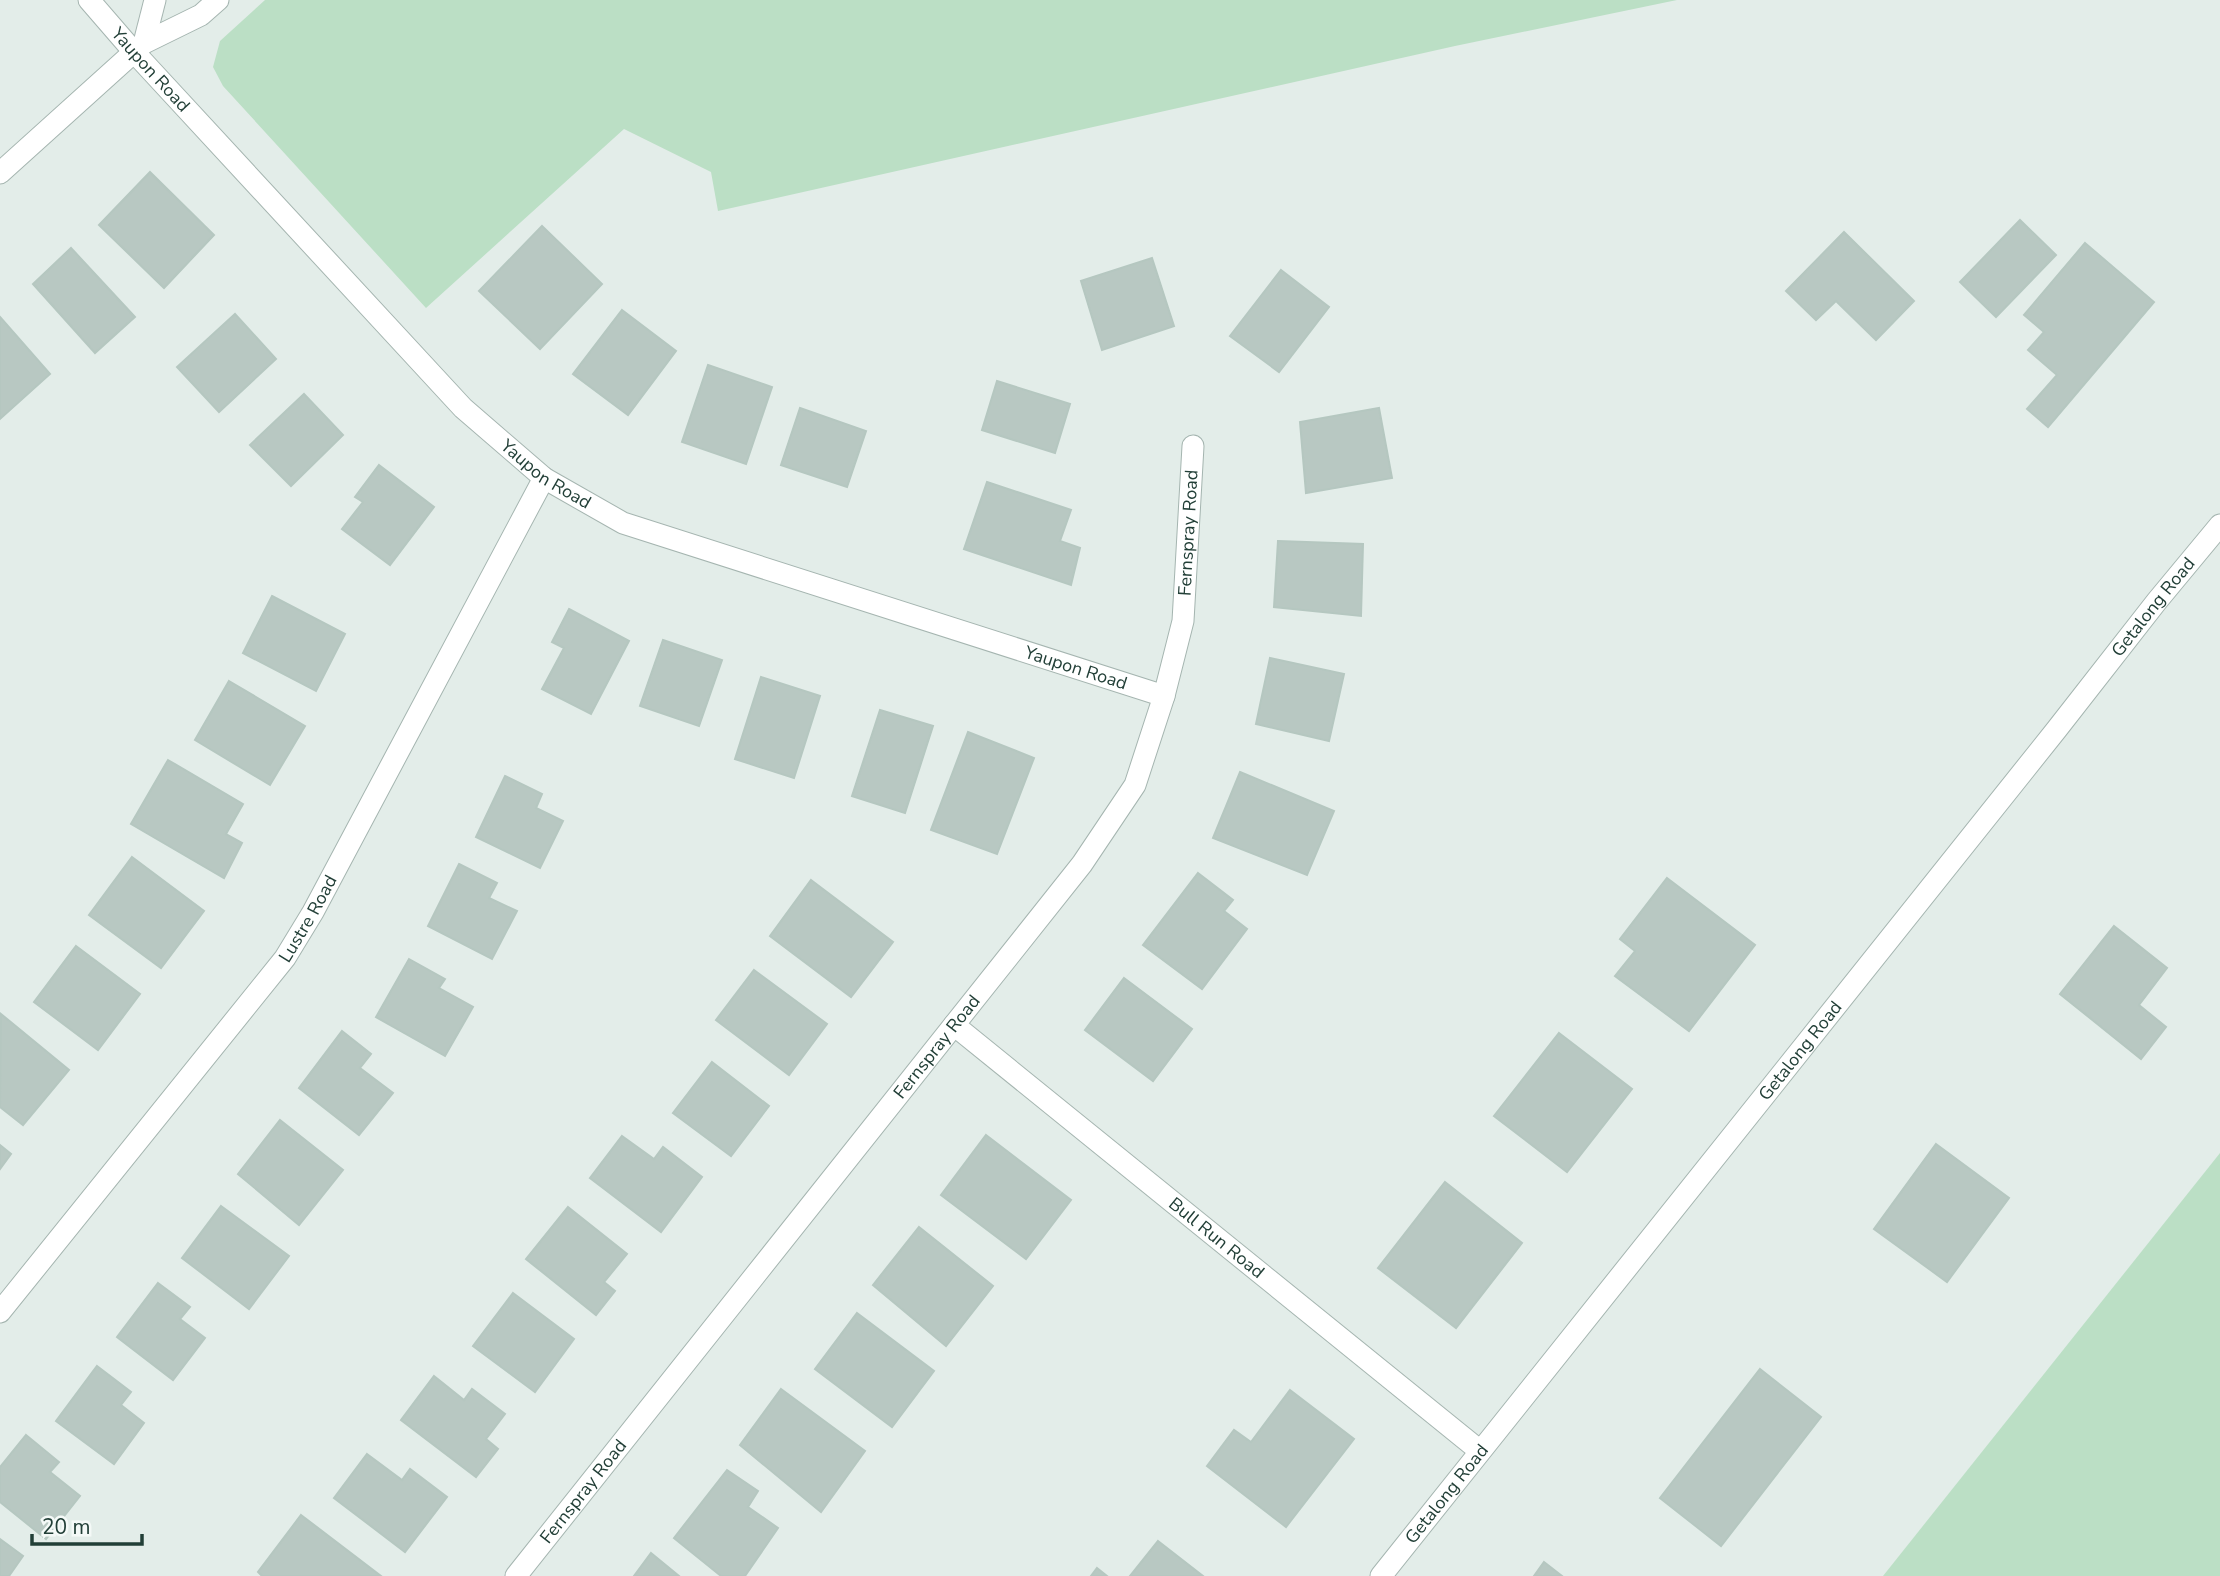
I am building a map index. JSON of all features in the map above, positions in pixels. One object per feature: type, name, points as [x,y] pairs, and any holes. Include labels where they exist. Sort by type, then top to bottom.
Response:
[{"type":"street","name":"Yaupon Road","points":[[89,0],[139,47],[463,408],[544,478],[623,523],[1164,696]]},
{"type":"street","points":[[139,47],[155,0]]},
{"type":"street","points":[[0,173],[139,47],[201,15],[218,0]]},
{"type":"street","name":"Fernspray Road","points":[[516,1576],[1082,864],[1135,785],[1164,696],[1183,621],[1193,446]]},
{"type":"street","name":"Lustre Road","points":[[0,1312],[285,958],[313,912],[544,478]]},
{"type":"street","name":"Getalong Road","points":[[1381,1576],[2220,525]]},
{"type":"street","name":"Bull Run Road","points":[[954,1025],[1480,1451]]},
{"type":"green space","points":[[265,0],[1677,0],[1455,46],[718,211],[711,172],[624,129],[426,308],[223,86],[213,67],[220,41]]},
{"type":"green space","points":[[2220,1153],[2220,1576],[1883,1576]]},
{"type":"building","points":[[150,172],[214,235],[164,288],[99,225]]},
{"type":"building","points":[[2020,220],[2056,255],[1996,317],[1960,282]]},
{"type":"building","points":[[542,226],[602,284],[540,349],[479,291]]},
{"type":"building","points":[[1844,232],[1914,301],[1876,340],[1836,301],[1816,320],[1786,291]]},
{"type":"building","points":[[2085,243],[2154,302],[2048,427],[2027,409],[2057,375],[2028,350],[2044,332],[2024,315]]},
{"type":"building","points":[[71,248],[135,317],[95,353],[33,284]]},
{"type":"building","points":[[1152,258],[1174,326],[1102,350],[1081,281]]},
{"type":"building","points":[[1281,270],[1329,307],[1279,372],[1230,336]]},
{"type":"building","points":[[622,310],[676,351],[628,415],[573,374]]},
{"type":"building","points":[[235,314],[276,359],[219,412],[177,367]]},
{"type":"building","points":[[0,317],[50,374],[0,419]]},
{"type":"building","points":[[708,365],[772,387],[746,464],[682,442]]},
{"type":"building","points":[[997,381],[1070,404],[1055,453],[982,430]]},
{"type":"building","points":[[304,394],[343,435],[291,486],[250,445]]},
{"type":"building","points":[[800,408],[866,431],[847,487],[781,465]]},
{"type":"building","points":[[1379,408],[1392,478],[1306,493],[1300,422]]},
{"type":"building","points":[[379,465],[434,507],[390,565],[342,529],[363,502],[355,497]]},
{"type":"building","points":[[987,482],[1071,510],[1060,541],[1080,548],[1071,585],[964,549]]},
{"type":"building","points":[[1278,541],[1363,544],[1361,616],[1274,607]]},
{"type":"building","points":[[272,596],[345,634],[316,691],[243,653]]},
{"type":"building","points":[[569,609],[629,641],[591,714],[542,689],[564,648],[552,642]]},
{"type":"building","points":[[663,640],[722,660],[699,726],[640,706]]},
{"type":"building","points":[[1270,658],[1344,674],[1329,741],[1256,724]]},
{"type":"building","points":[[761,677],[820,696],[794,778],[735,759]]},
{"type":"building","points":[[229,681],[305,726],[270,785],[195,740]]},
{"type":"building","points":[[880,710],[933,726],[905,813],[852,796]]},
{"type":"building","points":[[968,732],[1034,758],[997,854],[931,830]]},
{"type":"building","points":[[168,760],[243,804],[226,834],[242,843],[224,878],[131,824]]},
{"type":"building","points":[[1240,772],[1334,811],[1307,875],[1213,838]]},
{"type":"building","points":[[505,776],[542,794],[536,808],[563,821],[540,868],[476,837]]},
{"type":"building","points":[[132,857],[204,911],[161,968],[89,915]]},
{"type":"building","points":[[459,864],[497,883],[489,898],[517,911],[492,959],[428,926]]},
{"type":"building","points":[[1198,873],[1233,900],[1224,911],[1247,929],[1202,989],[1143,945]]},
{"type":"building","points":[[1667,878],[1755,945],[1689,1031],[1615,976],[1635,951],[1620,939]]},
{"type":"building","points":[[811,880],[893,942],[851,997],[770,936]]},
{"type":"building","points":[[2114,926],[2167,968],[2139,1005],[2166,1027],[2141,1059],[2060,994]]},
{"type":"building","points":[[76,946],[140,994],[98,1050],[34,1002]]},
{"type":"building","points":[[409,959],[445,979],[439,988],[473,1007],[445,1056],[376,1017]]},
{"type":"building","points":[[754,970],[827,1024],[789,1075],[716,1020]]},
{"type":"building","points":[[1124,978],[1192,1029],[1153,1081],[1085,1030]]},
{"type":"building","points":[[1,1014],[69,1070],[23,1125],[0,1107]]},
{"type":"building","points":[[342,1031],[371,1054],[360,1068],[393,1093],[359,1135],[299,1088]]},
{"type":"building","points":[[1559,1033],[1632,1089],[1567,1172],[1494,1116]]},
{"type":"building","points":[[712,1062],[769,1106],[731,1156],[673,1113]]},
{"type":"building","points":[[280,1120],[343,1170],[299,1225],[238,1174]]},
{"type":"building","points":[[986,1135],[1071,1200],[1026,1259],[941,1195]]},
{"type":"building","points":[[622,1136],[654,1159],[663,1147],[702,1177],[661,1232],[590,1178]]},
{"type":"building","points":[[1936,1144],[2009,1198],[1947,1282],[1874,1229]]},
{"type":"building","points":[[0,1145],[11,1154],[0,1169]]},
{"type":"building","points":[[1445,1182],[1522,1243],[1456,1328],[1378,1268]]},
{"type":"building","points":[[221,1206],[289,1256],[249,1309],[182,1258]]},
{"type":"building","points":[[568,1207],[627,1254],[604,1282],[615,1291],[596,1315],[526,1259]]},
{"type":"building","points":[[919,1227],[993,1286],[946,1346],[873,1285]]},
{"type":"building","points":[[158,1283],[190,1307],[180,1319],[205,1338],[173,1380],[117,1337]]},
{"type":"building","points":[[513,1293],[574,1339],[535,1392],[473,1346]]},
{"type":"building","points":[[857,1313],[934,1371],[892,1427],[815,1369]]},
{"type":"building","points":[[97,1366],[131,1392],[121,1405],[144,1423],[114,1464],[56,1421]]},
{"type":"building","points":[[1760,1369],[1821,1417],[1721,1546],[1660,1498]]},
{"type":"building","points":[[434,1376],[464,1400],[472,1389],[505,1414],[486,1439],[498,1449],[476,1477],[401,1420]]},
{"type":"building","points":[[781,1389],[865,1451],[821,1512],[740,1445]]},
{"type":"building","points":[[1290,1390],[1354,1439],[1286,1527],[1207,1466],[1234,1430],[1251,1442]]},
{"type":"building","points":[[26,1435],[59,1462],[50,1472],[80,1496],[46,1539],[0,1502],[0,1467]]},
{"type":"building","points":[[367,1454],[402,1480],[410,1469],[447,1497],[405,1552],[334,1498]]},
{"type":"building","points":[[727,1470],[758,1491],[748,1507],[778,1528],[745,1576],[721,1576],[674,1538]]},
{"type":"building","points":[[301,1515],[381,1576],[262,1576],[258,1572]]},
{"type":"building","points":[[0,1539],[23,1556],[9,1576],[0,1576]]},
{"type":"building","points":[[1158,1541],[1203,1576],[1130,1576]]},
{"type":"building","points":[[651,1553],[679,1576],[634,1576]]},
{"type":"building","points":[[1544,1562],[1562,1576],[1534,1576]]},
{"type":"building","points":[[1097,1568],[1107,1576],[1091,1576]]}]
